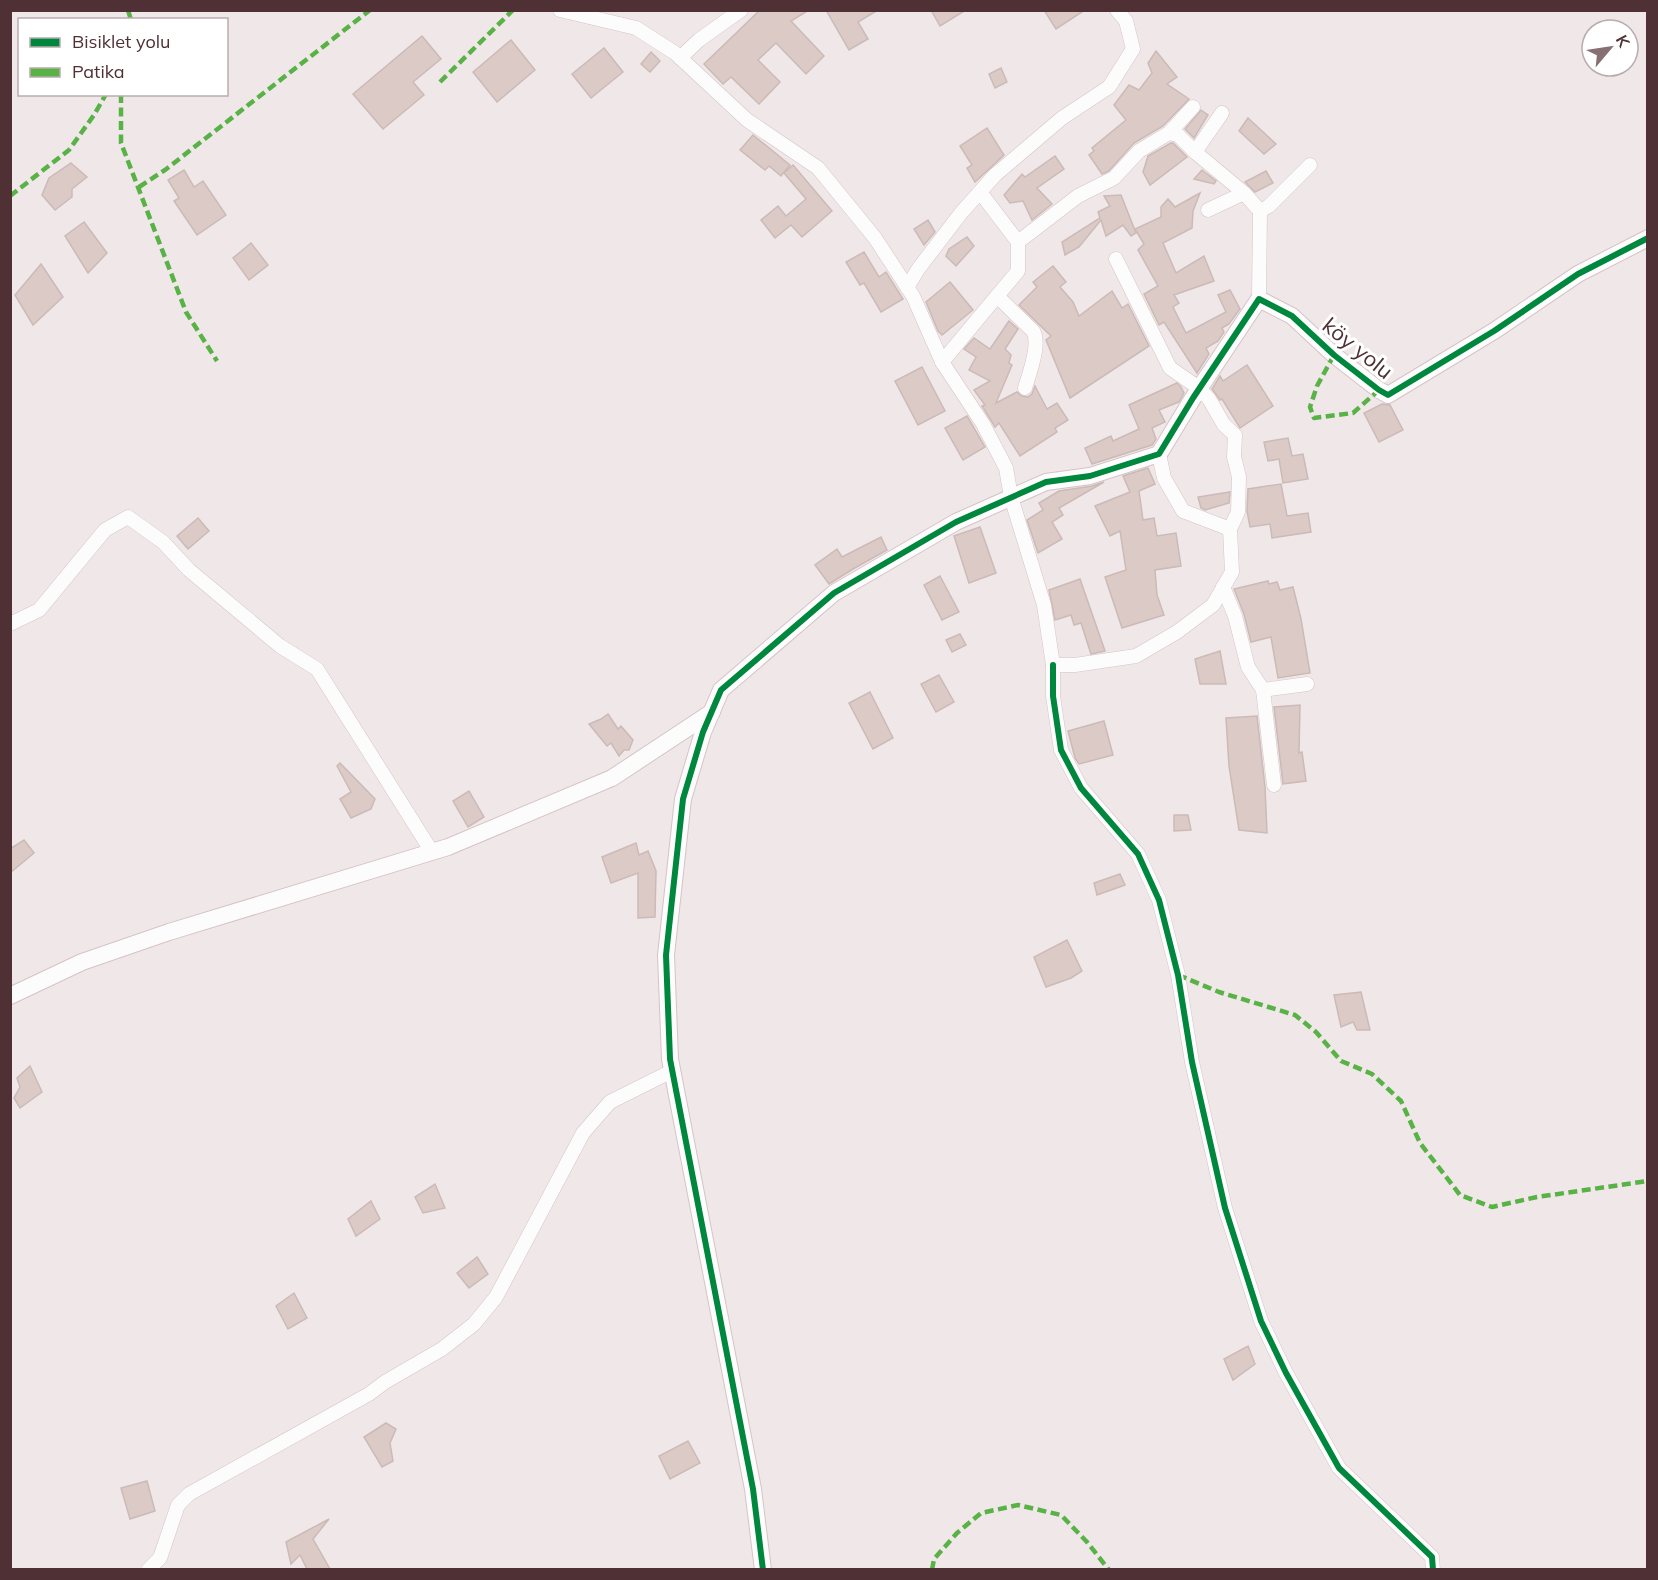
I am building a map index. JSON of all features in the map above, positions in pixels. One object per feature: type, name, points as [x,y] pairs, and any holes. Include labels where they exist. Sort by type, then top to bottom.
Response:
[{"type":"street","points":[[560,10],[636,28],[675,53],[747,120],[818,168],[875,238],[913,296],[942,362],[983,424],[1005,468],[1011,498],[1044,605],[1053,665],[1053,696],[1061,750],[1081,788],[1138,854],[1159,900],[1178,975],[1192,1062],[1225,1208],[1261,1321],[1286,1373],[1339,1468],[1432,1557],[1433,1569]]},
{"type":"street","points":[[680,58],[699,40],[741,10]]},
{"type":"street","points":[[907,287],[961,213],[995,175],[1062,118],[1109,87],[1133,49],[1126,21],[1117,10]]},
{"type":"street","points":[[1018,242],[1078,196],[1113,178],[1139,151],[1169,133],[1193,106]]},
{"type":"street","points":[[1195,152],[1222,113]]},
{"type":"street","points":[[763,1569],[753,1489],[670,1059],[666,956],[682,799],[703,732],[721,690],[834,593],[956,522],[1046,482],[1090,476],[1159,454],[1199,388],[1259,299],[1260,211],[1244,193],[1178,135],[1169,133]]},
{"type":"street","points":[[1260,211],[1269,206],[1310,165]]},
{"type":"street","points":[[942,362],[1018,272],[1018,242],[980,192]]},
{"type":"street","points":[[1208,210],[1244,193]]},
{"type":"street","name":"köy yolu","points":[[1259,299],[1292,316],[1334,356],[1378,390],[1388,395],[1494,331],[1578,274],[1647,238]]},
{"type":"street","points":[[1053,665],[1075,665],[1136,656],[1177,632],[1213,605],[1232,572],[1230,530],[1238,512],[1239,477],[1234,457],[1234,435],[1224,425],[1209,399],[1199,388],[1170,368],[1116,259]]},
{"type":"street","points":[[997,296],[1036,336],[1033,362],[1025,388]]},
{"type":"street","points":[[1159,454],[1164,478],[1183,511],[1230,530]]},
{"type":"street","points":[[10,624],[39,610],[105,530],[128,517],[163,542],[189,570],[280,646],[317,669],[432,852]]},
{"type":"street","points":[[1223,586],[1235,616],[1248,667],[1263,690],[1274,785]]},
{"type":"street","points":[[1263,690],[1307,684]]},
{"type":"street","points":[[10,996],[82,962],[169,932],[448,847],[612,778],[712,712]]},
{"type":"street","points":[[148,1569],[160,1558],[178,1505],[189,1494],[369,1394],[385,1382],[442,1349],[474,1324],[496,1297],[583,1133],[610,1102],[672,1071]]},
{"type":"building","points":[[760,10],[809,10],[791,21],[824,56],[806,74],[776,43],[758,60],[780,82],[759,104],[731,77],[723,84],[704,64]]},
{"type":"building","points":[[826,10],[878,10],[858,22],[868,39],[849,50]]},
{"type":"building","points":[[931,10],[966,10],[940,26]]},
{"type":"building","points":[[1044,10],[1085,10],[1056,29]]},
{"type":"building","points":[[422,36],[441,59],[413,82],[424,95],[383,129],[353,94]]},
{"type":"building","points":[[511,40],[535,70],[497,102],[473,72]]},
{"type":"building","points":[[604,48],[623,72],[591,98],[572,74]]},
{"type":"building","points":[[1156,51],[1177,77],[1167,84],[1189,99],[1163,126],[1134,143],[1109,171],[1102,174],[1089,155],[1094,151],[1092,148],[1126,120],[1114,105],[1129,85],[1139,90],[1152,73],[1148,63]]},
{"type":"building","points":[[651,52],[660,61],[650,72],[641,64]]},
{"type":"building","points":[[1001,68],[1007,82],[995,88],[989,74]]},
{"type":"building","points":[[1201,110],[1208,115],[1194,138],[1185,129]]},
{"type":"building","points":[[1248,118],[1276,144],[1264,154],[1239,131]]},
{"type":"building","points":[[987,128],[1004,155],[975,182],[967,168],[972,165],[960,146]]},
{"type":"building","points":[[753,135],[790,165],[781,176],[769,166],[765,170],[740,150]]},
{"type":"building","points":[[1171,143],[1187,157],[1150,185],[1143,172],[1148,156]]},
{"type":"building","points":[[1055,156],[1064,169],[1037,188],[1052,204],[1032,220],[1023,201],[1010,203],[1004,195],[1022,174],[1025,177]]},
{"type":"building","points":[[71,163],[87,177],[72,189],[72,197],[55,210],[42,195],[49,178]]},
{"type":"building","points":[[793,165],[832,211],[802,237],[791,225],[775,238],[761,220],[778,206],[786,216],[806,199],[784,173]]},
{"type":"building","points":[[184,170],[194,187],[203,181],[226,215],[197,235],[174,201],[179,198],[168,180]]},
{"type":"building","points":[[1202,170],[1216,181],[1214,184],[1194,179]]},
{"type":"building","points":[[1266,171],[1273,183],[1255,192],[1245,182]]},
{"type":"building","points":[[1200,193],[1193,211],[1192,228],[1163,243],[1176,273],[1204,256],[1214,281],[1174,295],[1179,303],[1173,307],[1186,333],[1226,312],[1218,295],[1230,290],[1240,309],[1229,324],[1222,328],[1224,332],[1218,341],[1206,348],[1209,354],[1197,373],[1164,322],[1159,325],[1144,294],[1158,286],[1138,250],[1144,244],[1135,229],[1161,217],[1161,207],[1168,199],[1175,207]]},
{"type":"building","points":[[1121,195],[1136,233],[1131,236],[1123,225],[1106,236],[1101,220],[1079,247],[1065,255],[1062,242],[1100,218],[1098,212],[1110,206],[1104,196]]},
{"type":"building","points":[[928,220],[935,232],[924,245],[914,229]]},
{"type":"building","points":[[84,222],[107,253],[88,273],[65,236]]},
{"type":"building","points":[[967,237],[974,246],[956,266],[946,256],[949,249]]},
{"type":"building","points":[[251,243],[268,265],[249,280],[233,258]]},
{"type":"building","points":[[864,252],[879,277],[886,272],[903,299],[881,312],[864,283],[860,285],[846,262]]},
{"type":"building","points":[[41,264],[63,297],[33,325],[15,295]]},
{"type":"building","points":[[1053,266],[1066,282],[1060,287],[1073,302],[1079,316],[1112,291],[1122,308],[1128,304],[1149,346],[1070,398],[1046,340],[1051,336],[1019,305],[1037,287],[1033,282]]},
{"type":"building","points":[[950,282],[973,310],[942,335],[938,331],[926,302]]},
{"type":"building","points":[[1009,321],[1018,329],[1005,349],[1011,355],[1009,363],[1012,365],[996,403],[1017,392],[1028,397],[1035,386],[1047,409],[1057,403],[1068,420],[1055,428],[1057,432],[1020,456],[999,423],[995,427],[982,406],[985,405],[974,390],[990,381],[969,370],[976,357],[964,349],[974,338],[990,349]]},
{"type":"building","points":[[1247,365],[1273,406],[1240,428],[1222,399],[1220,400],[1212,389],[1220,376],[1223,381]]},
{"type":"building","points":[[922,367],[945,411],[918,425],[895,381]]},
{"type":"building","points":[[1177,383],[1184,393],[1179,402],[1159,410],[1165,422],[1152,428],[1156,439],[1152,445],[1092,464],[1085,448],[1111,436],[1113,441],[1139,429],[1129,405]]},
{"type":"building","points":[[1382,404],[1390,405],[1403,430],[1379,442],[1364,413]]},
{"type":"building","points":[[967,416],[985,447],[963,460],[945,428]]},
{"type":"building","points":[[1288,438],[1292,456],[1303,454],[1308,479],[1283,483],[1279,459],[1268,461],[1264,442]]},
{"type":"building","points":[[1148,468],[1155,484],[1139,491],[1143,520],[1154,518],[1157,536],[1176,533],[1181,566],[1155,570],[1157,595],[1164,615],[1122,628],[1105,577],[1126,570],[1120,531],[1110,536],[1095,506],[1130,492],[1123,476]]},
{"type":"building","points":[[1104,482],[1059,508],[1063,515],[1052,522],[1062,539],[1038,553],[1027,520],[1043,510],[1039,503],[1059,491]]},
{"type":"building","points":[[1281,484],[1287,516],[1308,513],[1311,532],[1272,538],[1270,524],[1250,527],[1247,511],[1248,489]]},
{"type":"building","points":[[1230,492],[1229,503],[1205,510],[1201,508],[1198,497]]},
{"type":"building","points":[[198,518],[209,531],[188,549],[177,536]]},
{"type":"building","points":[[980,527],[996,573],[969,583],[954,536]]},
{"type":"building","points":[[881,537],[887,550],[829,584],[815,565],[837,549],[842,557]]},
{"type":"building","points":[[940,576],[959,612],[942,620],[924,585]]},
{"type":"building","points":[[1080,579],[1105,651],[1091,654],[1081,623],[1074,625],[1071,615],[1055,620],[1049,590]]},
{"type":"building","points":[[1268,581],[1269,584],[1277,582],[1280,590],[1293,587],[1310,673],[1278,678],[1271,637],[1251,642],[1244,614],[1234,589]]},
{"type":"building","points":[[960,634],[966,645],[952,652],[946,640]]},
{"type":"building","points":[[1220,651],[1226,684],[1200,684],[1195,659]]},
{"type":"building","points":[[939,675],[954,702],[936,712],[921,684]]},
{"type":"building","points":[[870,692],[893,738],[873,749],[849,703]]},
{"type":"building","points":[[1300,705],[1299,753],[1302,752],[1306,781],[1283,784],[1274,707]]},
{"type":"building","points":[[608,714],[618,729],[621,726],[633,740],[629,750],[624,750],[619,756],[611,743],[607,746],[589,724]]},
{"type":"building","points":[[1257,716],[1265,787],[1267,833],[1239,830],[1229,766],[1226,718]]},
{"type":"building","points":[[1104,721],[1113,755],[1079,764],[1075,758],[1068,731]]},
{"type":"building","points":[[340,763],[375,799],[371,809],[351,818],[340,799],[351,792],[337,766]]},
{"type":"building","points":[[469,791],[484,817],[468,827],[453,801]]},
{"type":"building","points":[[1174,815],[1188,815],[1191,830],[1174,831]]},
{"type":"building","points":[[24,840],[34,853],[10,873],[10,849]]},
{"type":"building","points":[[636,843],[639,855],[648,851],[656,871],[655,917],[638,918],[638,873],[611,883],[602,857]]},
{"type":"building","points":[[1120,874],[1125,885],[1097,895],[1094,883]]},
{"type":"building","points":[[1067,940],[1082,971],[1071,978],[1046,987],[1034,957]]},
{"type":"building","points":[[1361,992],[1370,1030],[1357,1030],[1353,1022],[1341,1027],[1334,995]]},
{"type":"building","points":[[30,1066],[42,1092],[20,1108],[14,1098],[20,1087],[17,1078]]},
{"type":"building","points":[[435,1184],[445,1208],[423,1213],[415,1197]]},
{"type":"building","points":[[371,1201],[380,1219],[356,1236],[348,1219]]},
{"type":"building","points":[[477,1257],[488,1274],[469,1288],[457,1273]]},
{"type":"building","points":[[294,1293],[307,1318],[288,1329],[276,1306]]},
{"type":"building","points":[[1248,1346],[1255,1364],[1233,1380],[1224,1359]]},
{"type":"building","points":[[386,1423],[396,1429],[390,1443],[393,1461],[382,1467],[364,1437]]},
{"type":"building","points":[[688,1441],[700,1463],[670,1479],[659,1456]]},
{"type":"building","points":[[147,1481],[155,1511],[130,1519],[121,1488]]},
{"type":"building","points":[[329,1519],[313,1539],[330,1569],[307,1569],[300,1555],[291,1564],[286,1542]]},
{"type":"marked path","points":[[128,10],[130,18]]},
{"type":"marked path","points":[[139,187],[165,170],[370,10]]},
{"type":"marked path","points":[[440,82],[513,10]]},
{"type":"marked path","points":[[10,196],[69,150],[105,96]]},
{"type":"marked path","points":[[121,96],[121,143],[186,312],[217,361]]},
{"type":"marked path","points":[[1334,355],[1317,386],[1310,407],[1314,418],[1353,413],[1379,390]]},
{"type":"marked path","points":[[1178,975],[1219,992],[1295,1015],[1316,1032],[1341,1061],[1372,1074],[1401,1101],[1420,1143],[1460,1195],[1492,1207],[1537,1197],[1648,1181]]},
{"type":"marked path","points":[[932,1570],[934,1559],[957,1533],[981,1513],[1018,1505],[1061,1515],[1087,1542],[1109,1570]]},
{"type":"cycle path","points":[[763,1570],[753,1489],[670,1059],[666,955],[683,799],[703,732],[721,690],[834,593],[956,522],[1046,482],[1090,476],[1159,454],[1259,299],[1292,316],[1334,355],[1388,395],[1494,331],[1578,274],[1648,238]]},
{"type":"cycle path","points":[[1053,665],[1053,696],[1061,750],[1081,788],[1138,854],[1159,900],[1178,975],[1192,1062],[1225,1208],[1261,1321],[1286,1373],[1339,1468],[1432,1557],[1433,1570]]}]
